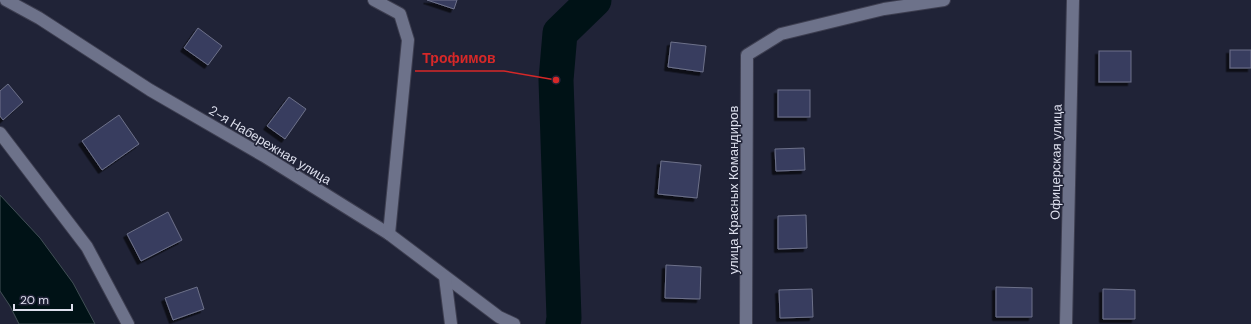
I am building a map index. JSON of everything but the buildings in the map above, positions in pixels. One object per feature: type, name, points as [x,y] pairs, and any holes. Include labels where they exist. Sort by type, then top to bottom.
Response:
[{"type":"street","name":"2-я Набережная улица","points":[[6,0],[39,18],[150,90],[264,156],[389,234],[499,317],[514,324]]},
{"type":"street","points":[[374,0],[400,14],[408,40],[389,234]]},
{"type":"street","name":"улица Красных Командиров","points":[[746,324],[747,55],[781,34],[884,9],[944,0]]},
{"type":"street","name":"Офицерская улица","points":[[1066,324],[1074,0]]},
{"type":"street","points":[[0,133],[87,247],[128,324]]},
{"type":"street","points":[[445,277],[451,324]]},
{"type":"shaded area","points":[[0,195],[40,238],[73,283],[95,324],[19,324],[0,291]]},
{"type":"waterway","points":[[563,324],[556,80],[560,33],[594,0]]},
{"type":"place","name":"Трофимов","points":[[556,80]]}]
